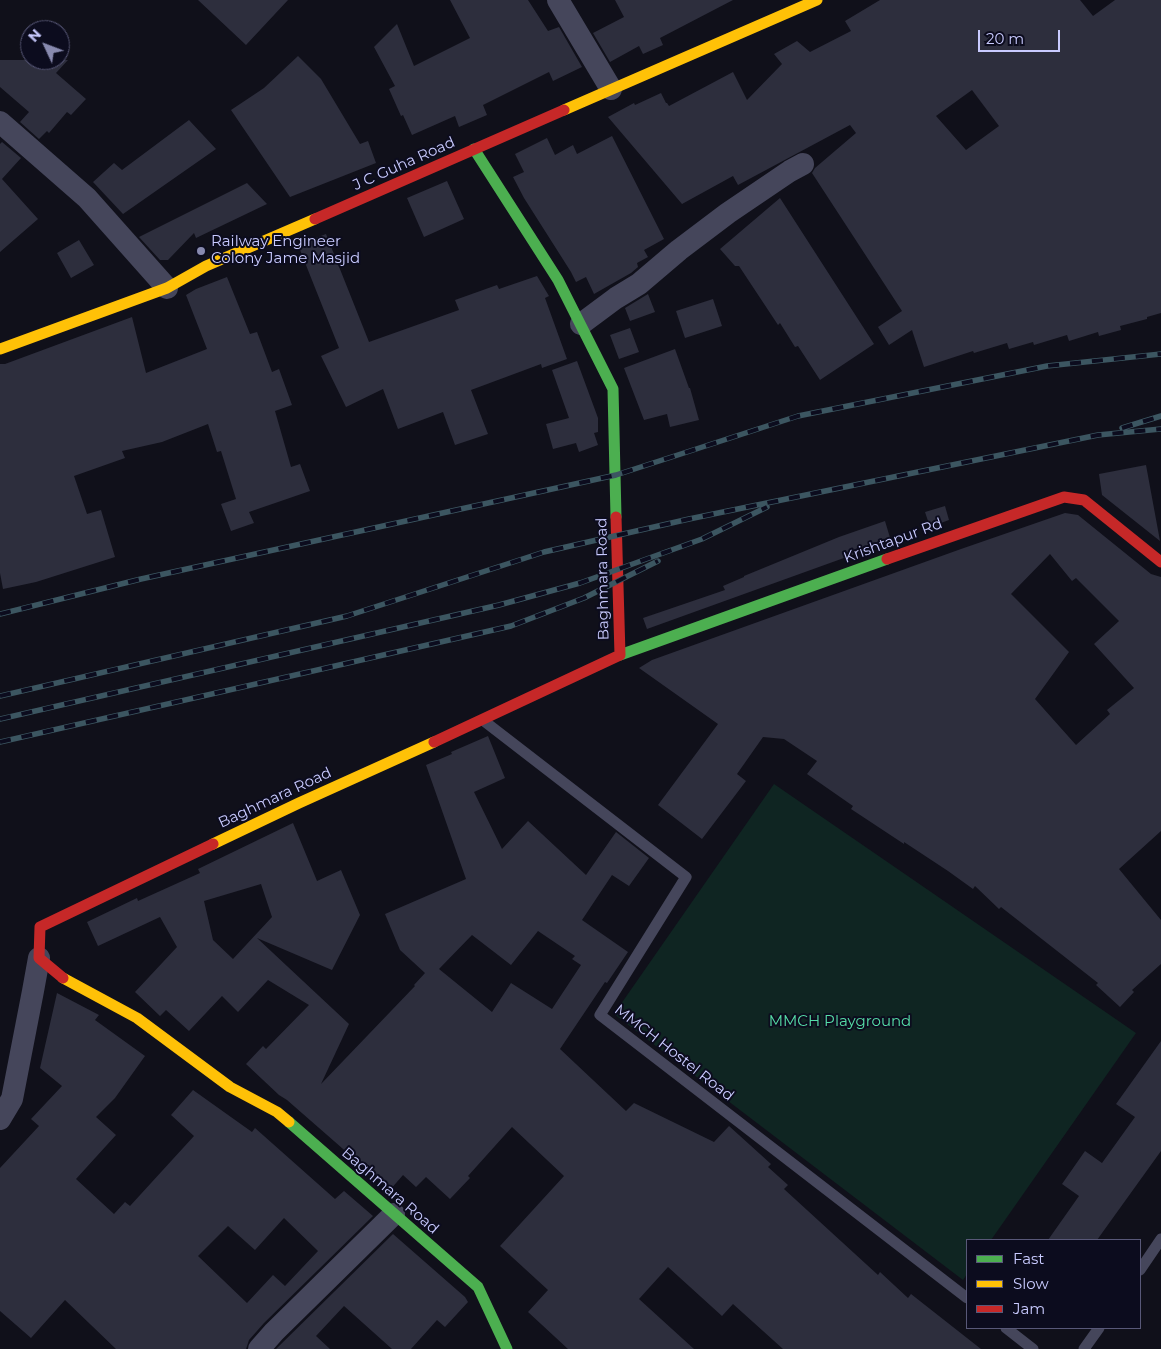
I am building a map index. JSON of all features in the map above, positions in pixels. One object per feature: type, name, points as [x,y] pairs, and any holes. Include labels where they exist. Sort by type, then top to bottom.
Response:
[{"type":"street","points":[[558,0],[611,89]]},
{"type":"street","name":"J C Guha Road","points":[[0,349],[167,288],[206,266],[817,0]]},
{"type":"street","points":[[0,122],[87,198],[167,288]]},
{"type":"street","name":"Baghmara Road","points":[[474,149],[558,280],[614,388],[620,655],[299,803],[40,927],[39,958],[61,977],[137,1018],[230,1087],[277,1112],[478,1287],[507,1349]]},
{"type":"street","points":[[581,324],[638,284],[728,213],[803,164]]},
{"type":"street","name":"Krishtapur Rd","points":[[620,655],[1064,497],[1084,500],[1161,562]]},
{"type":"street","points":[[0,1119],[12,1098],[39,958]]},
{"type":"street","points":[[260,1349],[274,1332],[394,1214]]},
{"type":"lane","name":"MMCH Hostel Road","points":[[482,720],[686,877],[600,1015],[966,1297]]},
{"type":"lane","points":[[1141,1269],[1161,1239]]},
{"type":"lane","points":[[1007,1329],[1033,1349]]},
{"type":"lane","points":[[1084,1349],[1098,1329]]},
{"type":"green space","name":"MMCH Playground","points":[[774,784],[1136,1033],[992,1239],[966,1239],[966,1276],[963,1280],[614,1014]]},
{"type":"building","points":[[198,0],[288,0],[246,45]]},
{"type":"building","points":[[450,0],[528,0],[548,31],[559,27],[582,67],[553,81],[549,72],[483,105],[487,115],[459,127],[455,116],[412,135],[389,89],[395,86],[374,47],[397,24],[414,66],[470,38]]},
{"type":"building","points":[[615,0],[733,0],[660,38],[663,45],[643,54],[639,46],[610,62],[593,33],[624,17]]},
{"type":"building","points":[[880,0],[1080,0],[1093,16],[1115,0],[1161,0],[1161,313],[1120,326],[1121,330],[1099,336],[1098,332],[1069,341],[1067,335],[1034,345],[1033,342],[1009,349],[1007,343],[974,353],[973,351],[924,367],[912,330],[889,345],[878,327],[902,311],[812,173],[815,168],[856,133],[850,125],[738,185],[733,176],[682,204],[608,117],[634,103],[635,105],[661,93],[669,106],[733,72],[747,100],[782,64],[774,54],[797,41],[810,52],[851,31],[845,21]],"holes":[[[972,90],[999,126],[966,150],[936,116]]]},
{"type":"building","points":[[298,56],[321,79],[360,144],[368,141],[376,163],[290,197],[231,110],[264,88]]},
{"type":"building","points":[[0,60],[20,60],[20,70],[59,70],[56,73],[86,99],[71,115],[67,112],[49,133],[47,131],[39,139],[20,122],[29,112],[0,87]]},
{"type":"building","points":[[189,120],[216,149],[123,214],[93,182],[114,163],[122,170]]},
{"type":"building","points":[[612,136],[664,239],[644,250],[648,257],[637,263],[638,267],[631,273],[594,294],[586,277],[576,282],[524,198],[513,177],[524,172],[515,154],[547,138],[555,155],[573,145],[577,154]]},
{"type":"building","points":[[2,142],[21,158],[2,179],[38,219],[0,252],[0,144]]},
{"type":"building","points":[[447,181],[464,219],[424,237],[407,198]]},
{"type":"building","points":[[247,183],[267,204],[196,238],[194,233],[168,260],[160,260],[139,237]]},
{"type":"building","points":[[780,198],[874,344],[820,380],[798,346],[795,347],[780,323],[778,325],[739,266],[735,266],[720,249]]},
{"type":"building","points":[[326,234],[369,342],[459,310],[455,300],[497,285],[499,289],[537,276],[549,296],[545,298],[567,359],[542,368],[541,364],[471,390],[488,434],[455,445],[443,412],[398,429],[383,389],[346,407],[321,356],[339,348],[298,245]]},
{"type":"building","points":[[79,240],[94,265],[71,278],[57,253]]},
{"type":"building","points":[[227,277],[250,334],[257,332],[272,372],[279,369],[292,405],[275,411],[291,467],[300,464],[310,491],[249,512],[254,523],[231,531],[221,504],[236,499],[221,451],[217,452],[208,424],[162,442],[122,451],[125,458],[74,476],[87,514],[101,510],[115,557],[36,582],[3,589],[0,573],[0,364],[5,364],[132,317],[146,373],[207,349],[186,295]]},
{"type":"building","points":[[648,294],[655,312],[630,321],[625,308]]},
{"type":"building","points":[[713,299],[722,326],[685,338],[676,311]]},
{"type":"building","points":[[630,328],[639,352],[619,359],[610,335]]},
{"type":"building","points":[[675,349],[690,388],[699,420],[670,427],[667,414],[644,420],[624,368]]},
{"type":"building","points":[[577,361],[598,418],[598,432],[594,433],[598,445],[579,452],[576,443],[553,449],[546,424],[569,418],[552,370]]},
{"type":"building","points":[[1146,465],[1160,541],[1102,495],[1099,474]]},
{"type":"building","points":[[945,506],[949,520],[930,527],[925,512]]},
{"type":"building","points":[[1065,513],[1078,515],[1151,574],[1161,577],[1161,831],[1119,869],[1161,920],[1161,964],[1132,990],[1134,992],[1120,1007],[1096,985],[1098,983],[1001,907],[999,909],[975,886],[973,889],[851,809],[853,806],[807,774],[817,761],[784,739],[763,737],[737,774],[746,781],[702,839],[658,805],[718,724],[639,668],[652,660]],"holes":[[[1050,554],[1072,581],[1076,578],[1119,621],[1094,644],[1134,688],[1107,710],[1110,714],[1076,745],[1035,699],[1069,652],[1011,594]]]},
{"type":"building","points":[[885,521],[891,541],[647,629],[643,618],[725,590],[723,586],[744,576],[839,537]]},
{"type":"building","points":[[488,736],[505,778],[474,792],[502,849],[528,821],[586,875],[616,832],[649,858],[629,886],[612,875],[582,920],[628,952],[607,983],[605,982],[560,1049],[626,1111],[634,1103],[714,1142],[729,1126],[771,1164],[768,1167],[788,1185],[784,1189],[878,1275],[880,1272],[908,1298],[911,1294],[981,1349],[783,1349],[733,1304],[722,1316],[668,1267],[639,1299],[694,1349],[568,1349],[528,1312],[548,1290],[500,1246],[564,1176],[512,1127],[450,1199],[426,1177],[416,1187],[403,1175],[390,1190],[279,1095],[246,1064],[263,1046],[266,1049],[309,1005],[268,980],[238,1012],[222,996],[189,1031],[166,1010],[160,1016],[135,992],[177,947],[160,917],[98,946],[87,922],[137,898],[138,901],[200,873],[198,869],[293,823],[317,881],[341,870],[360,915],[332,970],[257,938],[349,1024],[321,1084],[415,986],[425,973],[400,950],[385,914],[466,879],[426,765],[452,754],[451,752]],"holes":[[[261,884],[272,917],[233,959],[213,940],[204,901]],[[538,931],[575,956],[572,959],[581,965],[552,1009],[511,983],[492,1012],[439,969],[472,935],[511,965]]]},
{"type":"building","points":[[57,993],[99,1015],[95,1020],[145,1056],[115,1098],[96,1117],[116,1135],[76,1179],[114,1214],[125,1202],[130,1206],[194,1136],[171,1115],[193,1090],[252,1132],[255,1128],[335,1199],[344,1191],[373,1216],[264,1323],[249,1340],[246,1349],[116,1349],[65,1300],[31,1338],[0,1311],[0,1168],[39,1126],[31,1119],[62,1086],[40,1068]],"holes":[[[284,1218],[318,1251],[285,1286],[273,1275],[247,1303],[198,1256],[228,1226],[255,1250]]]},
{"type":"building","points":[[1161,1041],[1161,1151],[1098,1239],[1049,1239],[1079,1196],[1062,1184],[1085,1151],[1102,1163],[1135,1117],[1116,1104]]},
{"type":"building","points":[[393,1234],[465,1297],[468,1302],[445,1327],[437,1320],[411,1349],[392,1349],[344,1306],[316,1336],[330,1349],[276,1349]]},
{"type":"railway","points":[[0,614],[141,579],[616,475],[798,416],[1047,366],[1161,354]]},
{"type":"railway","points":[[1122,428],[1161,416]]},
{"type":"railway","points":[[0,696],[347,616],[544,552],[689,519],[1098,435],[1161,429]]},
{"type":"railway","points":[[0,719],[499,605],[580,583],[702,539],[767,507]]},
{"type":"railway","points":[[0,742],[511,626],[584,598],[658,561]]},
{"type":"traffic: fast","points":[[474,149],[558,280],[613,389],[616,517]]},
{"type":"traffic: fast","points":[[620,655],[887,559]]},
{"type":"traffic: fast","points":[[289,1122],[478,1287],[507,1349]]},
{"type":"traffic: slow","points":[[564,110],[817,0]]},
{"type":"traffic: slow","points":[[0,349],[167,288],[206,266],[315,219]]},
{"type":"traffic: slow","points":[[213,844],[434,742]]},
{"type":"traffic: slow","points":[[63,978],[137,1018],[230,1087],[277,1112],[289,1122]]},
{"type":"traffic: jam","points":[[315,219],[564,110]]},
{"type":"traffic: jam","points":[[887,559],[1064,497],[1084,500],[1161,562]]},
{"type":"traffic: jam","points":[[434,742],[620,655],[616,517]]},
{"type":"traffic: jam","points":[[63,978],[39,958],[40,927],[213,844]]},
{"type":"place","name":"Railway Engineer Colony Jame Masjid","points":[[201,251]]}]
